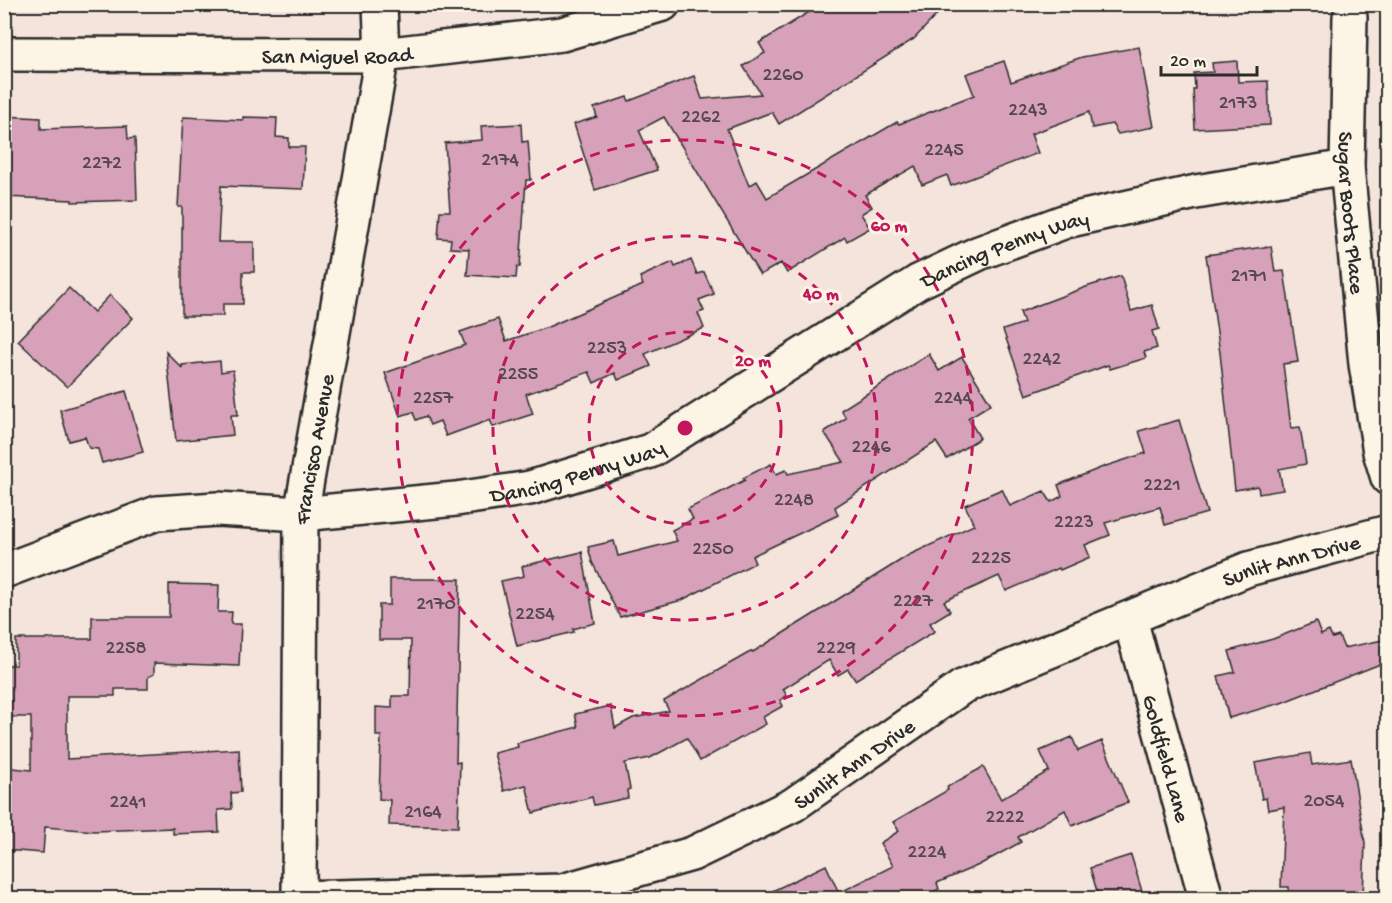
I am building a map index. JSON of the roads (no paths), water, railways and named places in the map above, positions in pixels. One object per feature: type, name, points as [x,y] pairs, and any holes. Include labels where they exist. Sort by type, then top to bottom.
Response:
[{"type":"street","name":"Francisco Avenue","points":[[298,898],[301,514],[382,55],[380,4]]},
{"type":"street","name":"San Miguel Road","points":[[4,54],[382,55],[562,34],[663,4]]},
{"type":"street","name":"Sugar Boots Place","points":[[1350,17],[1347,167],[1366,364],[1380,452],[1388,478]]},
{"type":"street","name":"Dancing Penny Way","points":[[5,569],[157,513],[217,509],[301,514],[456,500],[530,488],[650,451],[918,282],[979,253],[1066,221],[1196,192],[1347,167]]},
{"type":"street","name":"Sunlit Ann Drive","points":[[298,898],[562,891],[692,854],[793,805],[963,687],[1248,569],[1388,532]]},
{"type":"street","name":"Goldfield Lane","points":[[1130,619],[1206,898]]}]
